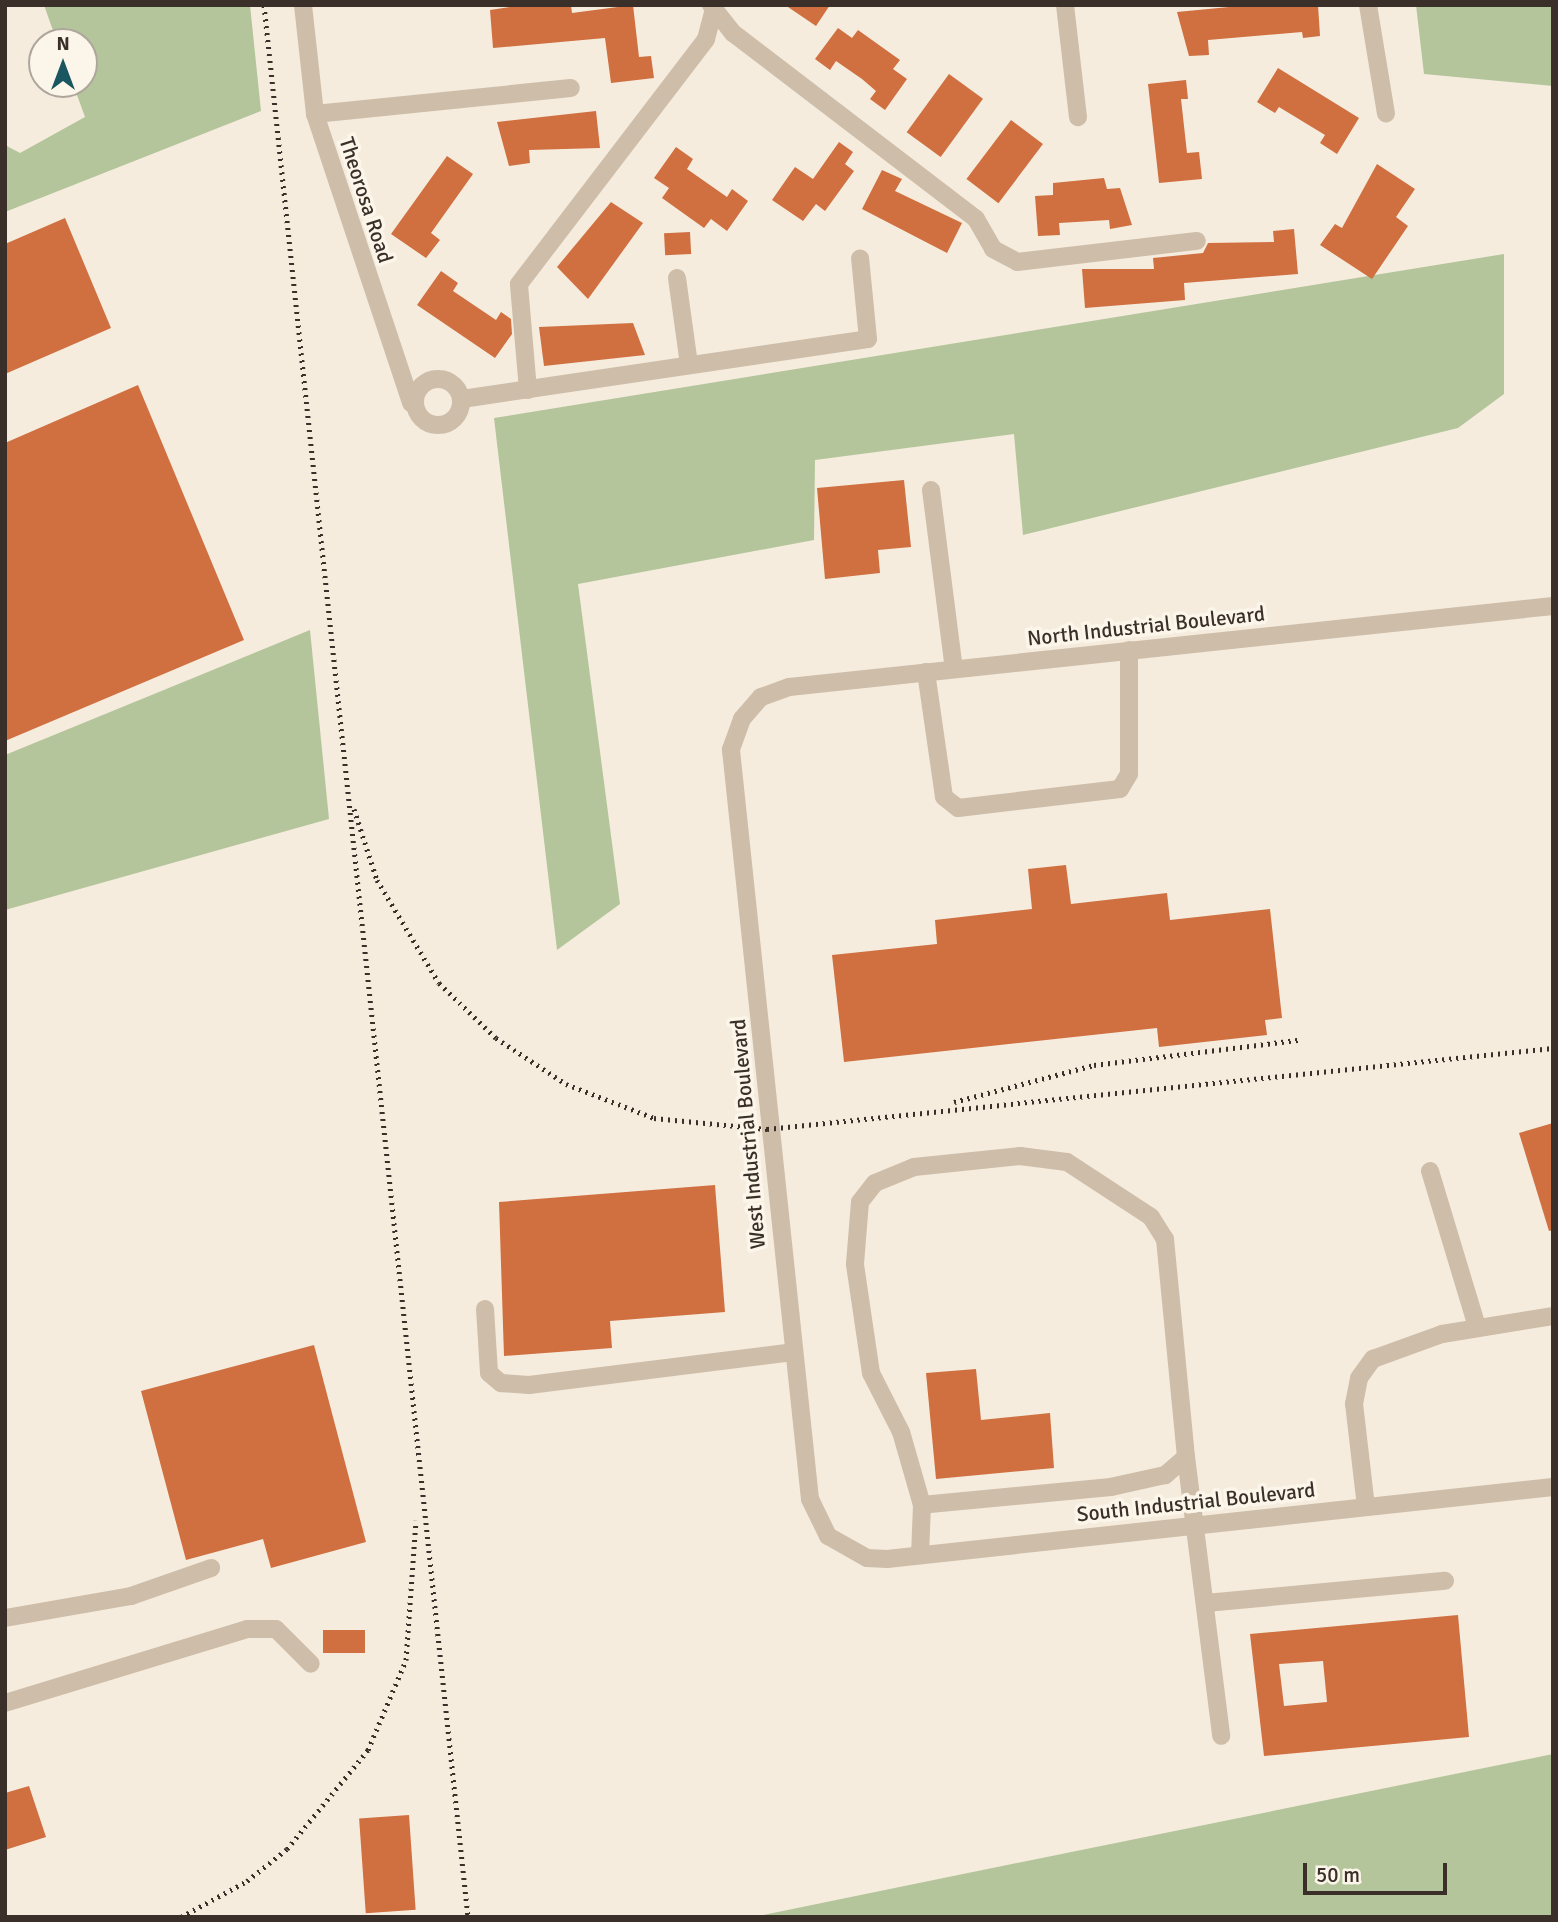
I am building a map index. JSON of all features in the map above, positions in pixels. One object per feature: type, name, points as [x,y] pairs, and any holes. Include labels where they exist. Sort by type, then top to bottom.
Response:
[{"type":"street","name":"Theorosa Road","points":[[303,5],[315,114],[411,403]]},
{"type":"street","points":[[1065,5],[1078,117]]},
{"type":"street","points":[[1368,5],[1386,114]]},
{"type":"street","points":[[715,6],[733,33],[976,219],[993,249],[1017,262],[1197,242]]},
{"type":"street","points":[[527,385],[519,284],[706,39],[715,6]]},
{"type":"street","points":[[315,114],[571,88]]},
{"type":"street","points":[[462,399],[527,385],[868,339],[860,258]]},
{"type":"street","points":[[677,278],[689,365]]},
{"type":"street","points":[[436,379],[458,387],[462,399],[459,414],[444,424],[424,419],[411,403],[436,379]]},
{"type":"street","points":[[931,490],[954,669]]},
{"type":"street","name":"North Industrial Boulevard","points":[[752,708],[789,687],[1553,606]]},
{"type":"street","points":[[926,672],[944,797],[958,808],[1120,789],[1129,774],[1129,650]]},
{"type":"street","name":"West Industrial Boulevard","points":[[752,708],[731,750],[731,776],[793,1352],[815,1517],[845,1549]]},
{"type":"street","points":[[920,1555],[922,1505],[901,1432],[871,1373],[855,1264],[860,1202],[875,1183],[914,1167],[1020,1156],[1067,1162],[1151,1217],[1165,1239],[1186,1457],[1197,1524],[1221,1736]]},
{"type":"street","points":[[1430,1171],[1477,1327]]},
{"type":"street","points":[[485,1309],[489,1373],[501,1383],[529,1385],[793,1352]]},
{"type":"street","points":[[1366,1507],[1354,1404],[1359,1378],[1373,1359],[1403,1343],[1477,1327],[1553,1317]]},
{"type":"street","points":[[922,1505],[1111,1487],[1165,1475],[1186,1457]]},
{"type":"street","name":"South Industrial Boulevard","points":[[845,1549],[867,1558],[920,1555],[1553,1487]]},
{"type":"street","points":[[5,1618],[131,1596],[211,1568]]},
{"type":"street","points":[[1206,1603],[1445,1581]]},
{"type":"street","points":[[5,1703],[247,1629],[276,1629],[311,1664]]},
{"type":"green space","points":[[44,5],[250,5],[261,111],[5,212],[5,145],[20,153],[85,117],[78,98],[98,98],[98,28],[52,28]]},
{"type":"green space","points":[[1416,5],[1553,5],[1553,86],[1424,74]]},
{"type":"green space","points":[[1504,254],[1504,394],[1458,428],[1023,535],[1014,434],[815,460],[814,540],[578,584],[620,904],[557,950],[494,418]]},
{"type":"green space","points":[[310,630],[329,819],[5,910],[5,755]]},
{"type":"green space","points":[[1553,1754],[1553,1917],[754,1917],[919,1883]]},
{"type":"building","points":[[522,5],[571,5],[572,13],[633,5],[639,57],[651,56],[654,78],[611,83],[605,38],[493,48],[490,10]]},
{"type":"building","points":[[785,5],[830,5],[816,26]]},
{"type":"building","points":[[1250,5],[1318,5],[1320,36],[1303,38],[1302,32],[1208,40],[1209,55],[1189,56],[1177,12]]},
{"type":"building","points":[[838,28],[852,38],[858,30],[900,60],[893,69],[907,79],[885,110],[870,99],[876,91],[862,79],[836,61],[830,70],[815,59]]},
{"type":"building","points":[[1278,68],[1359,118],[1337,154],[1320,143],[1325,135],[1279,107],[1275,113],[1257,102]]},
{"type":"building","points":[[949,74],[983,99],[941,157],[907,132]]},
{"type":"building","points":[[1186,80],[1188,99],[1181,99],[1187,153],[1199,152],[1202,179],[1159,183],[1148,84]]},
{"type":"building","points":[[596,111],[600,148],[529,150],[530,163],[509,166],[497,122]]},
{"type":"building","points":[[1011,120],[1043,144],[998,203],[966,179]]},
{"type":"building","points":[[839,142],[853,152],[845,164],[854,171],[825,211],[816,204],[803,221],[772,200],[795,167],[813,179]]},
{"type":"building","points":[[676,147],[693,159],[687,169],[727,197],[732,189],[748,201],[727,231],[711,219],[704,228],[662,198],[669,188],[654,178]]},
{"type":"building","points":[[447,156],[473,174],[431,233],[440,240],[426,258],[391,234]]},
{"type":"building","points":[[1377,164],[1415,189],[1396,217],[1408,226],[1372,279],[1320,245],[1335,224],[1342,228]]},
{"type":"building","points":[[882,170],[902,179],[895,191],[962,223],[947,253],[862,209]]},
{"type":"building","points":[[1104,178],[1107,189],[1120,188],[1132,225],[1110,229],[1109,220],[1059,223],[1060,235],[1038,236],[1035,196],[1053,195],[1053,183]]},
{"type":"building","points":[[611,202],[643,223],[588,299],[557,267]]},
{"type":"building","points":[[65,218],[111,328],[5,374],[5,244]]},
{"type":"building","points":[[1294,229],[1298,274],[1184,283],[1185,300],[1085,308],[1082,269],[1154,269],[1153,258],[1203,253],[1208,243],[1274,242],[1273,231]]},
{"type":"building","points":[[690,232],[691,254],[665,255],[664,233]]},
{"type":"building","points":[[441,271],[458,283],[453,291],[496,320],[501,312],[511,319],[512,334],[495,358],[417,305]]},
{"type":"building","points":[[633,323],[645,355],[544,366],[539,327]]},
{"type":"building","points":[[138,385],[244,640],[5,741],[5,443]]},
{"type":"building","points":[[904,480],[911,547],[878,550],[880,573],[825,579],[817,488]]},
{"type":"building","points":[[1066,865],[1071,904],[1167,893],[1170,920],[1270,909],[1282,1018],[1265,1020],[1267,1035],[1159,1047],[1157,1028],[844,1062],[832,955],[937,944],[935,920],[1032,909],[1028,869]]},
{"type":"building","points":[[1553,1123],[1553,1230],[1549,1231],[1519,1133]]},
{"type":"building","points":[[715,1185],[725,1312],[610,1321],[612,1348],[504,1356],[499,1202]]},
{"type":"building","points":[[314,1345],[366,1542],[271,1568],[263,1539],[186,1560],[141,1391]]},
{"type":"building","points":[[976,1369],[981,1420],[1050,1413],[1054,1468],[936,1479],[926,1373]]},
{"type":"building","points":[[1458,1615],[1469,1737],[1264,1756],[1250,1634]],"holes":[[[1323,1661],[1327,1702],[1284,1706],[1279,1664]]]},
{"type":"building","points":[[323,1630],[365,1630],[365,1653],[323,1653]]},
{"type":"building","points":[[29,1786],[46,1837],[5,1850],[5,1793]]},
{"type":"building","points":[[409,1815],[416,1910],[366,1913],[359,1818]]},
{"type":"railway","points":[[264,5],[468,1917]]},
{"type":"railway","points":[[354,809],[377,880],[439,983],[496,1038],[566,1084],[654,1118],[767,1129],[1553,1048]]},
{"type":"railway","points":[[954,1102],[1094,1065],[1299,1040]]},
{"type":"railway","points":[[181,1917],[247,1881],[287,1849],[368,1750],[406,1660],[416,1520]]}]
